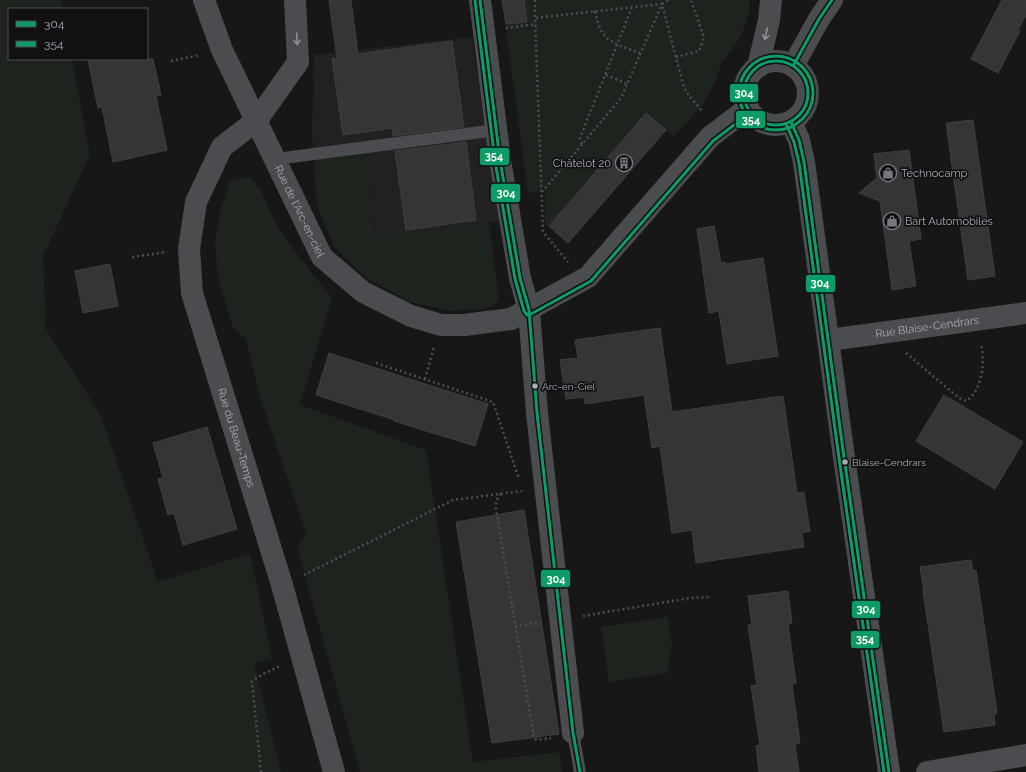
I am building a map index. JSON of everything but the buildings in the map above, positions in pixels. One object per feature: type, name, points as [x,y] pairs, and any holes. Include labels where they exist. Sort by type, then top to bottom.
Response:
[{"type":"street","name":"Rue de l'Arc-en-ciel","points":[[204,0],[222,50],[276,159],[322,257],[362,292],[411,316],[441,325],[464,325],[511,319],[588,277],[710,137],[748,108]]},
{"type":"street","name":"Rue du Beau-Temps","points":[[295,0],[298,62],[257,120],[222,147],[196,202],[190,249],[192,293],[284,592],[334,772]]},
{"type":"street","points":[[480,0],[496,130],[520,278],[528,310],[573,733]]},
{"type":"street","points":[[758,66],[769,20],[771,0]]},
{"type":"street","points":[[794,66],[819,19],[832,0]]},
{"type":"street","points":[[766,62],[785,62],[794,66],[801,72],[806,80],[808,99],[805,108],[799,116],[791,122],[781,125],[772,125],[762,122],[754,116],[748,108],[745,100],[744,90],[751,73],[758,66],[766,62]]},
{"type":"street","points":[[791,122],[799,140],[804,162],[889,772]]},
{"type":"street","name":"Rue Blaise-Cendrars","points":[[829,340],[1026,313]]},
{"type":"street","points":[[927,772],[1026,755]]},
{"type":"lane","points":[[276,159],[496,130]]},
{"type":"lane","points":[[573,733],[580,772]]},
{"type":"path","points":[[535,0],[543,232],[570,265]]},
{"type":"path","points":[[535,18],[662,4],[668,0]]},
{"type":"path","points":[[676,57],[699,51],[704,38],[692,0]]},
{"type":"path","points":[[542,192],[621,98],[662,4]]},
{"type":"path","points":[[662,4],[683,84],[687,93],[703,113]]},
{"type":"path","points":[[582,144],[580,138],[632,7]]},
{"type":"path","points":[[595,11],[600,30],[609,41],[640,53]]},
{"type":"path","points":[[507,28],[536,24]]},
{"type":"path","points":[[171,61],[192,56]]},
{"type":"path","points":[[606,75],[628,84]]},
{"type":"path","points":[[132,257],[165,252]]},
{"type":"path","points":[[904,352],[959,398],[966,401],[972,397],[976,390],[981,373],[983,355],[981,342]]},
{"type":"path","points":[[425,379],[434,347]]},
{"type":"path","points":[[376,362],[493,402],[520,481]]},
{"type":"path","points":[[307,574],[453,500],[523,491]]},
{"type":"path","points":[[501,494],[496,501],[496,509],[534,738],[537,740],[552,738]]},
{"type":"path","points":[[593,614],[690,598],[710,597]]},
{"type":"path","points":[[515,626],[536,623]]},
{"type":"path","points":[[261,772],[252,681],[275,668]]},
{"type":"shaded area","points":[[0,0],[62,0],[63,8],[8,8],[8,60],[72,60],[90,155],[43,256],[46,329],[101,416],[158,582],[250,553],[272,658],[254,664],[281,772],[0,772]]},
{"type":"shaded area","points":[[502,0],[750,0],[749,13],[742,33],[736,44],[722,62],[714,84],[703,104],[674,137],[666,130],[601,165],[549,226],[545,226],[545,191],[528,193]]},
{"type":"shaded area","points":[[472,37],[499,222],[376,236],[368,154],[314,161],[312,134],[314,55]]},
{"type":"shaded area","points":[[368,153],[376,236],[489,223],[499,300],[493,306],[481,309],[449,311],[410,302],[366,278],[334,247],[317,205],[314,161]]},
{"type":"shaded area","points":[[241,177],[252,179],[262,193],[277,226],[332,298],[300,405],[426,450],[473,762],[559,752],[562,772],[360,772],[297,547],[307,535],[260,397],[246,340],[233,328],[217,273],[215,242],[221,209],[230,181]]},
{"type":"shaded area","points":[[668,617],[672,645],[667,673],[609,682],[601,627]]},
{"type":"transit line","name":"304","points":[[480,0],[500,160],[520,278],[529,310],[537,413],[573,733],[580,772]]},
{"type":"transit line","name":"304","points":[[793,66],[819,19],[832,0]]},
{"type":"transit line","name":"354","points":[[475,1],[495,161],[515,279],[524,311],[527,315],[591,281],[713,141],[751,112]]},
{"type":"transit line","name":"354","points":[[776,56],[797,62],[807,72],[813,93],[807,114],[797,124],[776,130],[755,124],[745,114],[739,93],[745,72],[755,62],[776,56]]},
{"type":"transit line","name":"304","points":[[776,61],[788,63],[799,70],[806,81],[808,93],[806,105],[799,116],[788,123],[776,125],[764,123],[753,116],[746,105],[744,93],[746,81],[753,70],[764,63],[776,61]]},
{"type":"transit line","name":"304","points":[[791,122],[799,140],[804,162],[889,772]]},
{"type":"transit line","name":"354","points":[[786,124],[794,142],[799,163],[884,772]]},
{"type":"place","name":"Châtelot 20","points":[[624,163]]},
{"type":"place","name":"Technocamp","points":[[888,173]]},
{"type":"place","name":"Bart Automobiles","points":[[892,221]]},
{"type":"place","name":"Arc-en-Ciel","points":[[535,386]]},
{"type":"place","name":"Blaise-Cendrars","points":[[845,462]]}]
